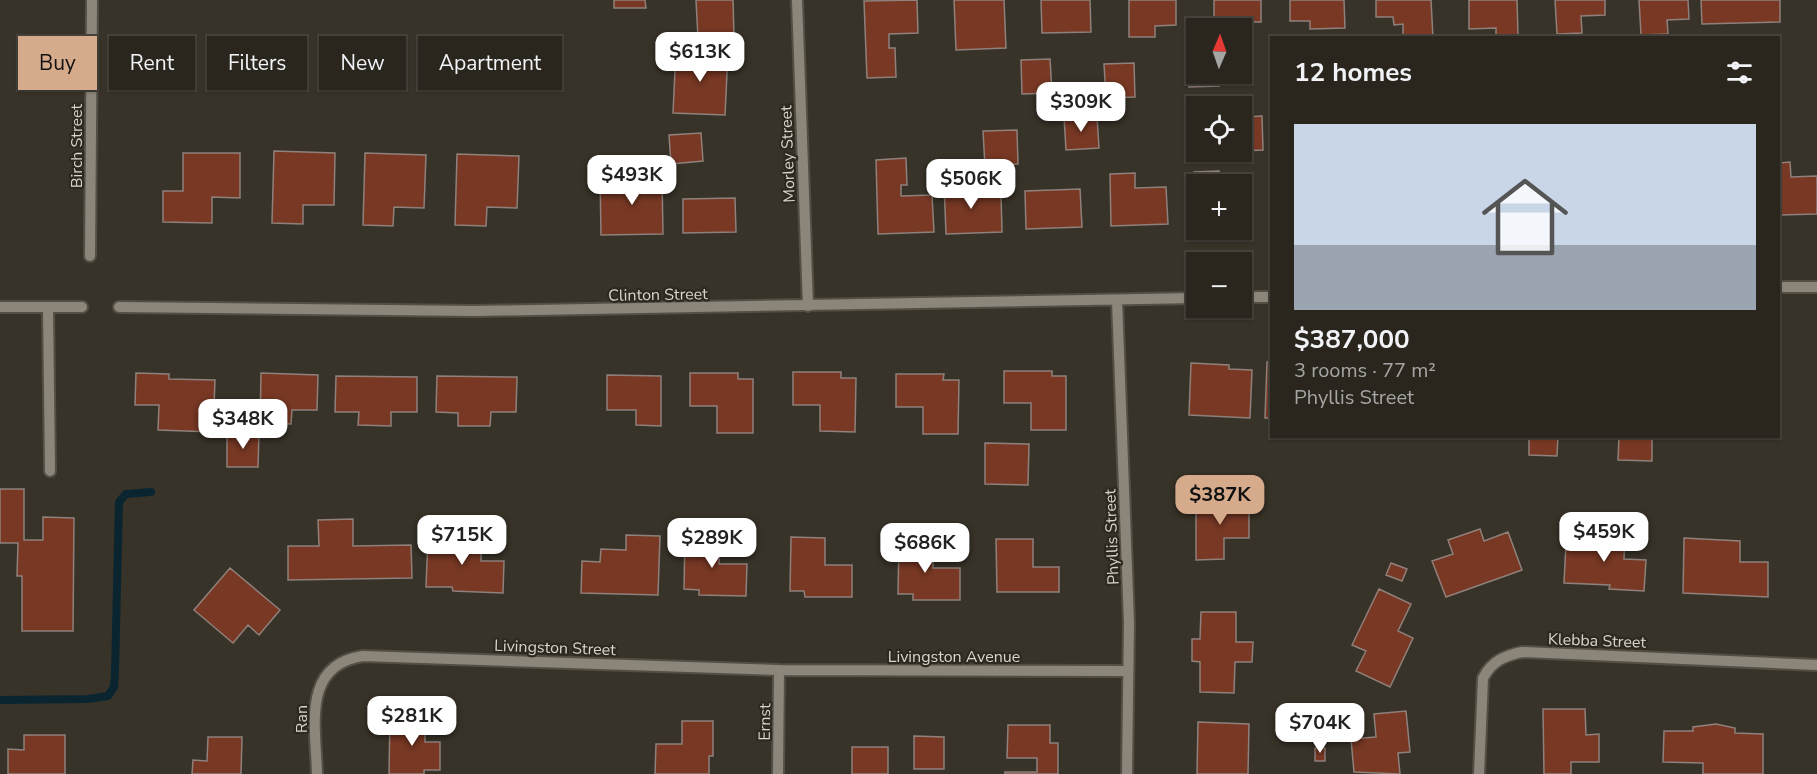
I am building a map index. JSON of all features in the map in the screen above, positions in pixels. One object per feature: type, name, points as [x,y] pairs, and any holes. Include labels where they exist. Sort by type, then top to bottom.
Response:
[{"type":"street","name":"Birch Street","points":[[90,256],[92,0]]},
{"type":"street","name":"Morley Street","points":[[797,0],[808,306]]},
{"type":"street","points":[[1780,287],[1817,287]]},
{"type":"street","points":[[1252,297],[1270,297]]},
{"type":"street","name":"Clinton Street","points":[[119,307],[475,311],[1186,298]]},
{"type":"street","name":"Phyllis Street","points":[[1117,300],[1129,623],[1127,774]]},
{"type":"street","points":[[0,307],[82,307]]},
{"type":"street","points":[[48,307],[50,471]]},
{"type":"street","name":"Klebba Street","points":[[1479,774],[1483,678],[1490,665],[1505,656],[1522,652],[1817,664]]},
{"type":"street","name":"Livingston Street","points":[[332,669],[339,663],[363,656],[779,670]]},
{"type":"street","name":"Ran","points":[[317,774],[316,702],[319,686],[332,669]]},
{"type":"street","name":"Livingston Avenue","points":[[779,670],[1128,672]]},
{"type":"street","name":"Ernst","points":[[778,774],[779,670]]},
{"type":"building","points":[[614,0],[645,0],[646,8],[614,8]]},
{"type":"building","points":[[696,0],[733,0],[734,37],[698,38]]},
{"type":"building","points":[[917,0],[918,33],[889,34],[889,48],[895,48],[896,77],[867,78],[864,1]]},
{"type":"building","points":[[954,0],[1004,0],[1006,48],[956,50]]},
{"type":"building","points":[[1041,0],[1090,0],[1091,32],[1042,33]]},
{"type":"building","points":[[1129,0],[1176,0],[1176,25],[1155,26],[1155,37],[1129,37]]},
{"type":"building","points":[[1214,0],[1261,0],[1261,22],[1252,22],[1252,18],[1214,18]]},
{"type":"building","points":[[1290,0],[1344,0],[1345,28],[1310,29],[1310,21],[1290,21]]},
{"type":"building","points":[[1376,0],[1431,0],[1433,36],[1403,36],[1403,24],[1394,25],[1393,17],[1376,17]]},
{"type":"building","points":[[1469,0],[1517,0],[1518,35],[1496,35],[1496,28],[1469,29]]},
{"type":"building","points":[[1555,0],[1605,0],[1605,15],[1581,16],[1582,33],[1557,34]]},
{"type":"building","points":[[1639,0],[1688,0],[1689,19],[1667,20],[1668,34],[1641,35]]},
{"type":"building","points":[[1701,0],[1780,0],[1780,22],[1702,24]]},
{"type":"building","points":[[676,50],[728,53],[725,115],[673,113]]},
{"type":"building","points":[[1050,59],[1052,93],[1022,94],[1021,60]]},
{"type":"building","points":[[1134,63],[1135,97],[1106,98],[1104,64]]},
{"type":"building","points":[[1189,84],[1219,84],[1219,86],[1189,87]]},
{"type":"building","points":[[1097,116],[1099,148],[1066,150],[1064,117]]},
{"type":"building","points":[[1252,116],[1262,116],[1263,150],[1252,151]]},
{"type":"building","points":[[1017,130],[1018,164],[985,166],[983,131]]},
{"type":"building","points":[[701,133],[703,161],[671,164],[669,135]]},
{"type":"building","points":[[274,151],[335,153],[334,205],[303,205],[303,224],[272,223]]},
{"type":"building","points":[[183,153],[240,153],[240,198],[212,197],[212,223],[163,222],[163,191],[183,191]]},
{"type":"building","points":[[365,153],[426,155],[424,208],[394,207],[393,226],[363,225]]},
{"type":"building","points":[[457,154],[519,156],[517,208],[487,207],[486,226],[455,225]]},
{"type":"building","points":[[906,158],[907,185],[901,185],[901,196],[932,195],[934,232],[878,234],[876,160]]},
{"type":"building","points":[[1790,162],[1791,177],[1817,176],[1817,214],[1780,215],[1780,163]]},
{"type":"building","points":[[1219,171],[1219,174],[1194,174],[1194,172]]},
{"type":"building","points":[[1135,173],[1135,188],[1166,187],[1168,224],[1111,226],[1110,174]]},
{"type":"building","points":[[662,176],[663,234],[601,235],[600,177]]},
{"type":"building","points":[[969,181],[970,195],[1001,194],[1002,232],[946,234],[944,182]]},
{"type":"building","points":[[1080,189],[1082,227],[1026,229],[1025,191]]},
{"type":"building","points":[[735,198],[736,232],[683,233],[683,199]]},
{"type":"building","points":[[1267,362],[1270,362],[1270,418],[1265,418]]},
{"type":"building","points":[[1191,363],[1229,365],[1229,369],[1252,370],[1250,418],[1189,415]]},
{"type":"building","points":[[1004,371],[1052,371],[1052,376],[1066,376],[1066,430],[1031,430],[1031,403],[1004,403]]},
{"type":"building","points":[[793,372],[841,372],[841,378],[856,378],[855,432],[820,431],[820,405],[793,405]]},
{"type":"building","points":[[136,373],[169,374],[169,379],[215,380],[213,432],[158,430],[159,405],[135,405]]},
{"type":"building","points":[[261,373],[318,375],[317,410],[292,410],[291,424],[260,423]]},
{"type":"building","points":[[690,373],[738,373],[738,379],[753,379],[753,433],[717,433],[717,406],[690,406]]},
{"type":"building","points":[[896,374],[944,374],[943,380],[959,380],[958,434],[923,434],[923,407],[896,407]]},
{"type":"building","points":[[607,375],[661,376],[661,426],[636,425],[636,410],[607,410]]},
{"type":"building","points":[[336,376],[417,377],[417,412],[391,412],[391,426],[358,425],[359,412],[335,412]]},
{"type":"building","points":[[437,376],[517,377],[516,412],[491,412],[490,426],[458,426],[458,413],[436,412]]},
{"type":"building","points":[[227,433],[259,433],[258,467],[227,467]]},
{"type":"building","points":[[1529,438],[1558,438],[1557,456],[1529,455]]},
{"type":"building","points":[[1619,438],[1652,438],[1652,461],[1618,460]]},
{"type":"building","points":[[985,443],[1029,444],[1028,485],[985,484]]},
{"type":"building","points":[[0,489],[24,489],[24,540],[43,540],[43,517],[74,518],[73,631],[22,631],[22,576],[17,576],[18,543],[0,543]]},
{"type":"building","points":[[1196,501],[1249,501],[1249,538],[1224,538],[1224,559],[1196,560]]},
{"type":"building","points":[[353,519],[353,546],[411,545],[412,578],[288,580],[288,546],[319,546],[318,520]]},
{"type":"building","points":[[1480,529],[1484,541],[1508,532],[1522,570],[1446,597],[1432,561],[1453,554],[1448,540]]},
{"type":"building","points":[[1588,530],[1625,532],[1624,559],[1646,560],[1644,591],[1609,589],[1610,585],[1564,583],[1566,543],[1587,545]]},
{"type":"building","points":[[626,535],[660,536],[658,595],[581,593],[582,561],[600,562],[601,549],[626,550]]},
{"type":"building","points":[[428,536],[481,537],[481,561],[504,561],[503,593],[453,591],[452,587],[426,587]]},
{"type":"building","points":[[685,536],[720,536],[719,564],[747,564],[746,596],[699,595],[699,590],[684,589]]},
{"type":"building","points":[[791,537],[825,538],[825,565],[852,565],[852,597],[805,597],[804,591],[790,591]]},
{"type":"building","points":[[1684,538],[1740,541],[1740,562],[1768,562],[1768,597],[1683,593]]},
{"type":"building","points":[[996,539],[1033,539],[1033,567],[1059,567],[1059,592],[997,592]]},
{"type":"building","points":[[899,540],[933,541],[933,568],[960,568],[960,600],[913,600],[913,594],[898,594]]},
{"type":"building","points":[[1391,563],[1407,569],[1402,581],[1386,575]]},
{"type":"building","points":[[230,568],[280,610],[259,635],[248,625],[233,643],[194,610]]},
{"type":"building","points":[[1379,589],[1411,604],[1398,631],[1413,638],[1390,687],[1356,671],[1366,651],[1352,645]]},
{"type":"building","points":[[1201,612],[1236,612],[1236,642],[1253,642],[1252,662],[1235,662],[1234,693],[1200,692],[1200,662],[1192,661],[1192,639],[1200,639]]},
{"type":"building","points":[[1543,709],[1585,709],[1586,735],[1599,734],[1599,762],[1571,762],[1571,774],[1544,774]]},
{"type":"building","points":[[1406,711],[1410,752],[1398,753],[1400,774],[1354,772],[1351,739],[1376,737],[1374,714]]},
{"type":"building","points":[[390,716],[425,716],[425,742],[440,742],[440,770],[424,770],[424,774],[389,774]]},
{"type":"building","points":[[682,721],[713,721],[713,756],[709,756],[709,774],[655,774],[656,744],[682,744]]},
{"type":"building","points":[[1198,722],[1249,724],[1248,774],[1197,774]]},
{"type":"building","points":[[1716,724],[1735,728],[1735,733],[1763,734],[1763,774],[1703,774],[1703,763],[1663,762],[1664,731],[1693,731],[1693,727]]},
{"type":"building","points":[[1008,725],[1050,725],[1050,743],[1058,743],[1058,774],[1005,774],[1005,772],[1037,772],[1037,758],[1007,758]]},
{"type":"building","points":[[24,735],[65,735],[65,774],[8,774],[8,749],[24,750]]},
{"type":"building","points":[[914,736],[944,737],[944,769],[914,769]]},
{"type":"building","points":[[208,737],[242,737],[241,774],[192,774],[193,760],[207,761]]},
{"type":"building","points":[[852,747],[888,747],[888,774],[852,774]]},
{"type":"building","points":[[1315,748],[1325,748],[1325,761],[1315,761]]},
{"type":"waterway","points":[[0,700],[88,699],[108,696],[114,687],[115,672],[119,502],[126,494],[151,492]]}]
